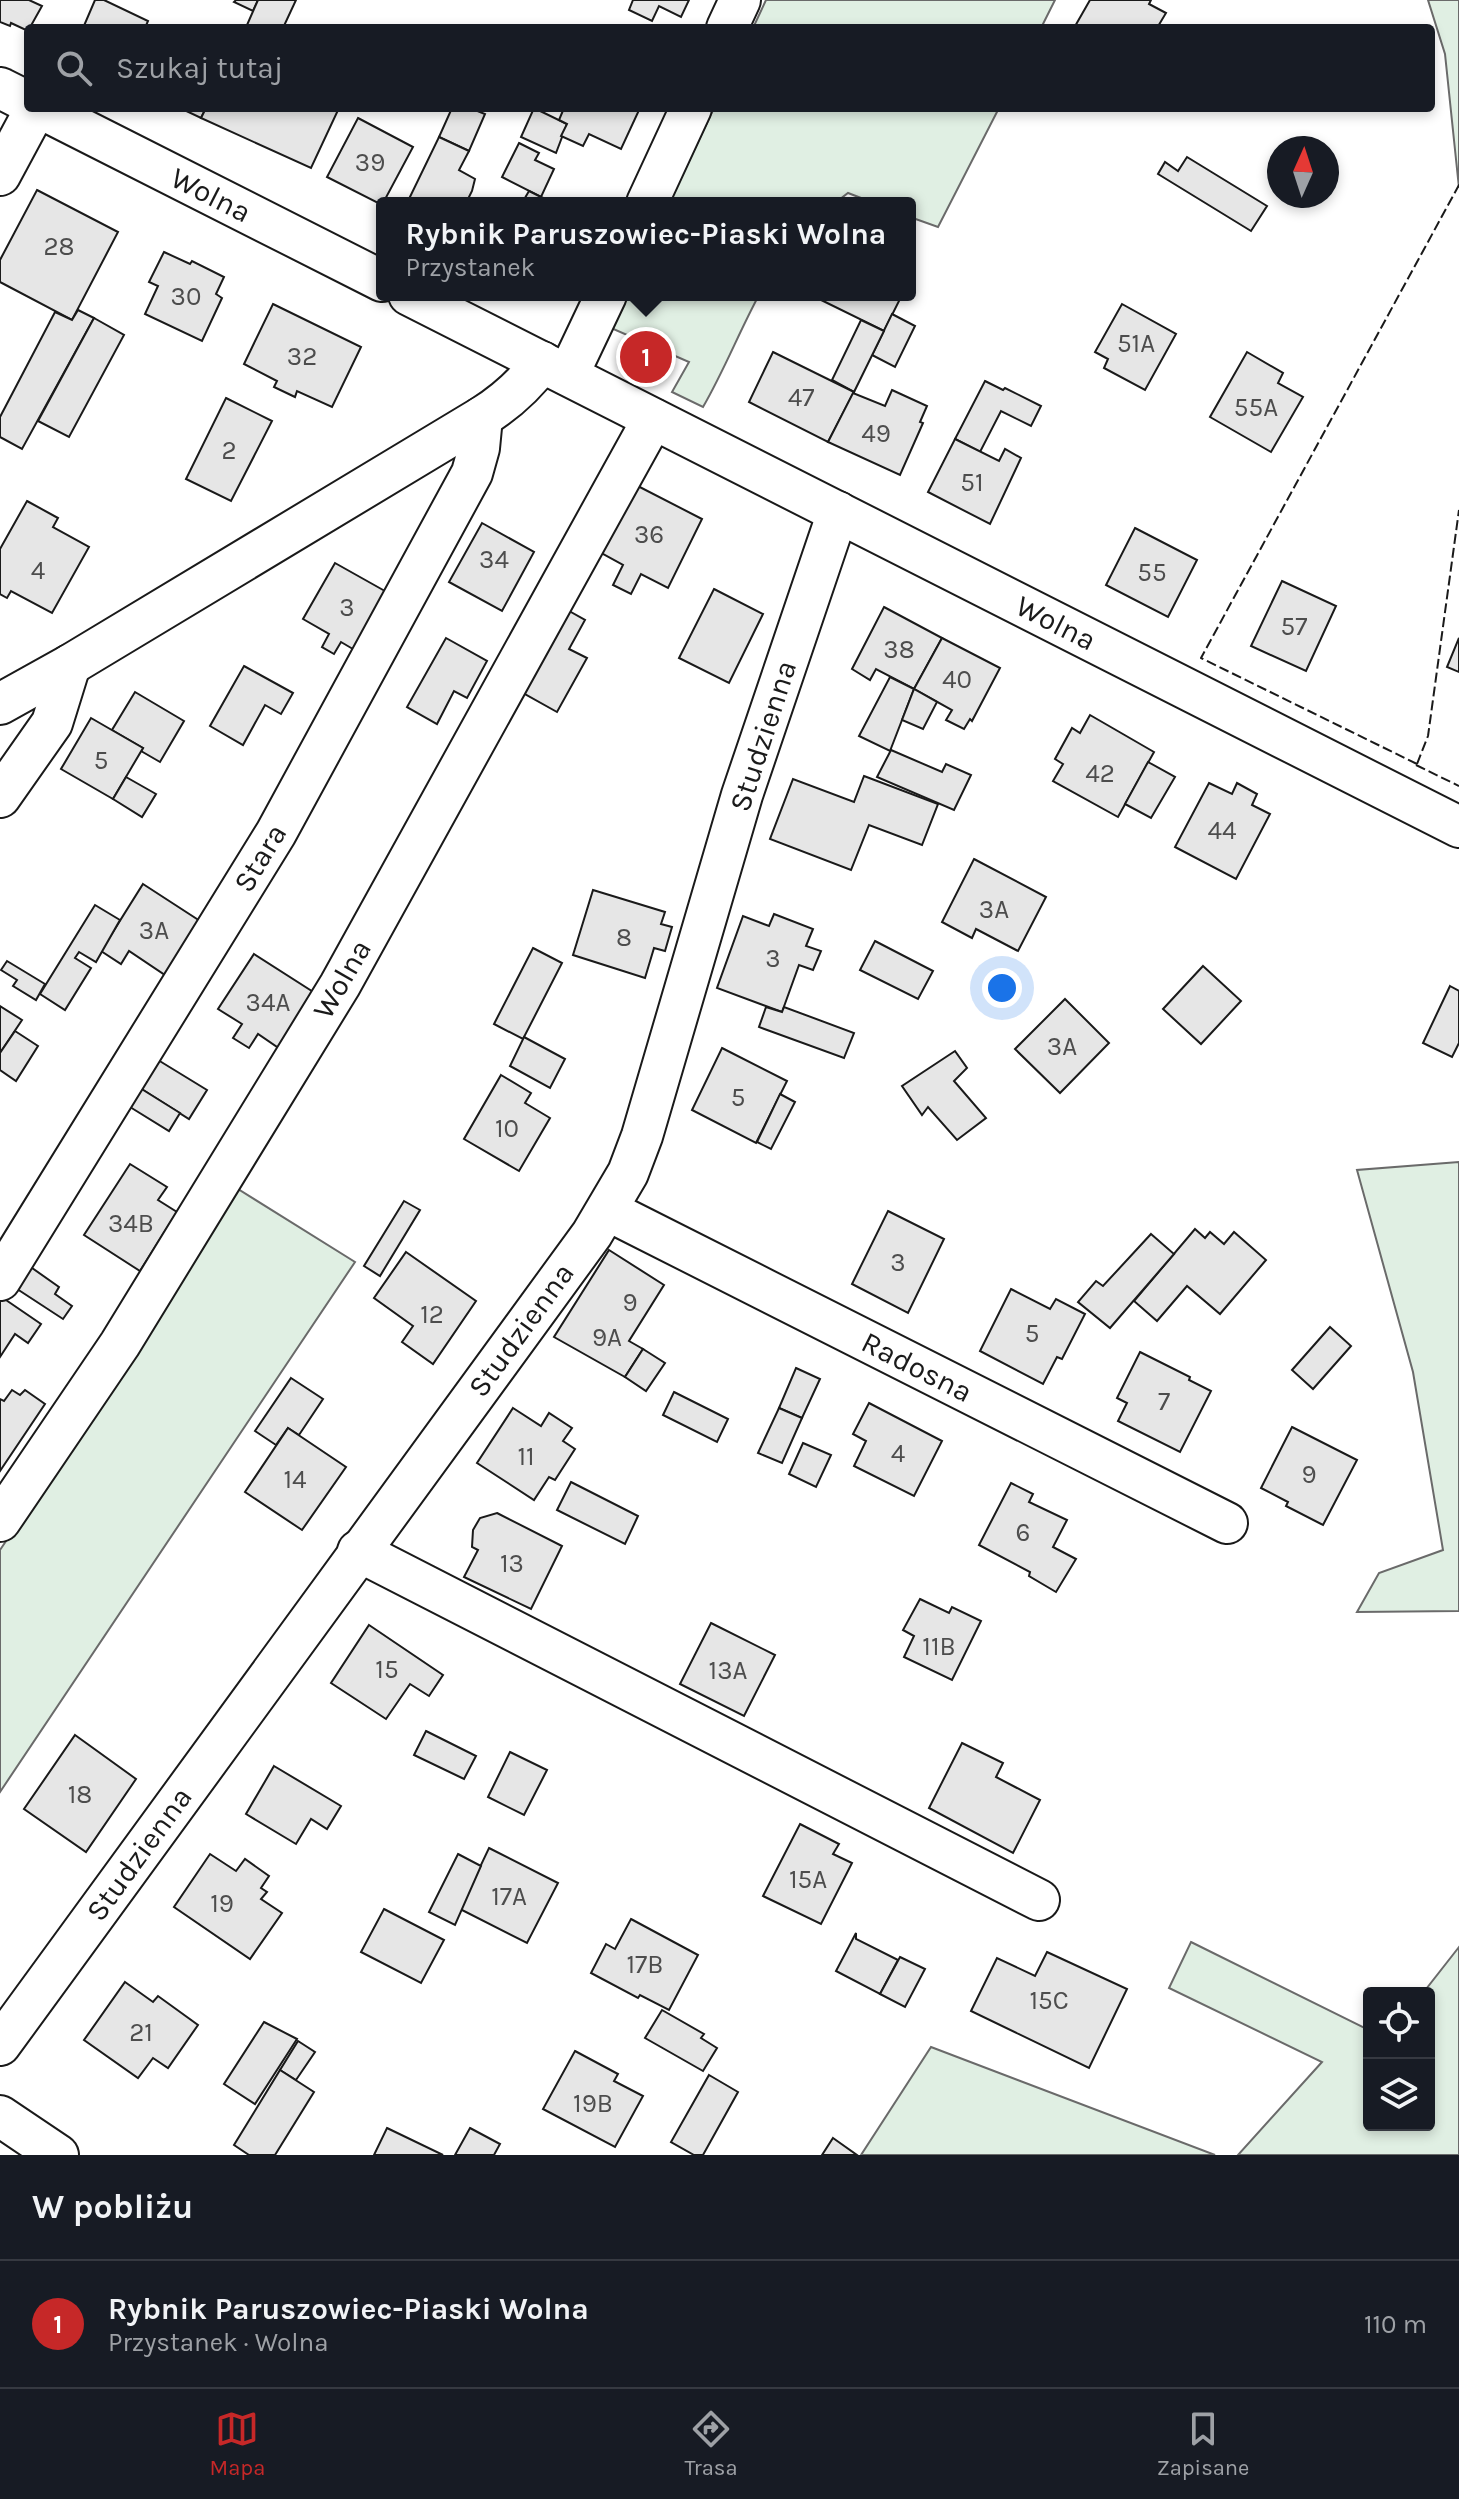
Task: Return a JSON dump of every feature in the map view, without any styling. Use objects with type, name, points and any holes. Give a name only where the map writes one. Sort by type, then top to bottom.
[{"type":"street","points":[[729,24],[740,0]]},
{"type":"street","points":[[0,88],[24,100]]},
{"type":"street","points":[[0,175],[36,112]]},
{"type":"street","name":"Wolna","points":[[46,112],[376,278]]},
{"type":"street","points":[[650,197],[689,112]]},
{"type":"street","name":"Wolna","points":[[421,301],[1459,827]]},
{"type":"street","points":[[0,704],[482,417],[528,381],[555,369],[602,301]]},
{"type":"street","name":"Stara","points":[[0,1280],[276,833],[472,473],[479,448],[482,417]]},
{"type":"street","name":"Wolna","points":[[0,1521],[120,1344],[340,985],[653,419]]},
{"type":"street","name":"Studzienna","points":[[0,2045],[607,1210],[628,1173],[642,1136],[742,795],[838,512]]},
{"type":"street","points":[[0,797],[52,723],[70,665]]},
{"type":"street","name":"Radosna","points":[[607,1210],[1227,1523]]},
{"type":"street","points":[[358,1551],[1039,1900]]},
{"type":"street","points":[[0,2116],[58,2155]]},
{"type":"green space","points":[[766,0],[1055,0],[1043,24],[755,24]]},
{"type":"green space","points":[[1428,0],[1459,0],[1459,188],[1445,54]]},
{"type":"green space","points":[[712,112],[997,112],[938,227],[916,219],[916,197],[858,197],[848,193],[843,197],[672,197]]},
{"type":"green space","points":[[622,301],[756,301],[703,407],[672,392],[689,362],[611,328]]},
{"type":"green space","points":[[1459,1162],[1459,1611],[1357,1612],[1379,1573],[1443,1550],[1413,1372],[1357,1170]]},
{"type":"green space","points":[[230,1184],[355,1262],[0,1792],[0,1550],[81,1430]]},
{"type":"green space","points":[[1191,1942],[1363,2027],[1363,2131],[1435,2131],[1435,1987],[1428,1987],[1459,1947],[1459,2155],[1238,2155],[1322,2062],[1169,1988]]},
{"type":"green space","points":[[931,2047],[1215,2155],[861,2155]]},
{"type":"building","points":[[0,0],[29,0],[42,6],[32,24],[24,24],[24,29],[0,22]]},
{"type":"building","points":[[95,0],[104,0],[148,21],[147,24],[85,24]]},
{"type":"building","points":[[258,0],[253,11],[234,2]]},
{"type":"building","points":[[258,0],[296,0],[285,24],[247,24]]},
{"type":"building","points":[[633,0],[689,0],[681,17],[659,6],[652,21],[629,10]]},
{"type":"building","points":[[1090,0],[1151,0],[1149,4],[1166,13],[1159,24],[1076,24]]},
{"type":"building","points":[[188,112],[204,112],[201,118]]},
{"type":"building","points":[[204,112],[337,112],[311,168],[201,118]]},
{"type":"building","points":[[450,112],[485,114],[469,151],[439,137]]},
{"type":"building","points":[[532,112],[542,112],[567,124],[556,153],[521,137]]},
{"type":"building","points":[[562,112],[638,112],[621,149],[589,134],[583,146],[561,136],[567,124],[559,120]]},
{"type":"building","points":[[358,118],[413,147],[386,197],[376,197],[376,202],[327,177]]},
{"type":"building","points":[[439,137],[469,151],[459,170],[475,179],[469,197],[410,197]]},
{"type":"building","points":[[519,143],[539,153],[535,160],[554,169],[541,197],[502,177]]},
{"type":"building","points":[[1187,157],[1267,206],[1251,231],[1158,174],[1165,162],[1178,171]]},
{"type":"building","points":[[37,190],[118,232],[72,320],[0,282],[0,260]]},
{"type":"building","points":[[529,191],[541,197],[526,197]]},
{"type":"building","points":[[164,252],[190,264],[192,261],[224,277],[216,294],[222,298],[202,341],[145,314],[158,286],[149,282]]},
{"type":"building","points":[[823,301],[899,301],[884,331]]},
{"type":"building","points":[[273,304],[361,347],[332,407],[297,391],[295,397],[274,387],[277,381],[244,364]]},
{"type":"building","points":[[1122,304],[1176,334],[1145,390],[1104,368],[1108,359],[1095,352]]},
{"type":"building","points":[[78,310],[94,318],[22,449],[0,437],[0,417],[55,312],[72,320]]},
{"type":"building","points":[[892,314],[915,326],[895,367],[872,355]]},
{"type":"building","points":[[94,318],[124,335],[69,437],[38,421]]},
{"type":"building","points":[[861,320],[884,331],[854,392],[832,380]]},
{"type":"building","points":[[773,352],[854,392],[828,442],[749,402]]},
{"type":"building","points":[[1247,352],[1283,373],[1278,383],[1303,397],[1271,452],[1210,417]]},
{"type":"building","points":[[985,381],[1041,406],[1031,426],[1001,411],[980,452],[955,439]]},
{"type":"building","points":[[892,390],[927,406],[920,422],[923,423],[900,475],[828,442],[853,393],[885,406]]},
{"type":"building","points":[[226,398],[272,421],[231,501],[186,479]]},
{"type":"building","points":[[955,439],[999,461],[1005,449],[1021,458],[990,524],[928,492]]},
{"type":"building","points":[[630,482],[702,519],[668,588],[641,574],[631,594],[613,585],[623,565],[596,550]]},
{"type":"building","points":[[27,501],[58,518],[53,527],[89,547],[52,613],[11,591],[7,598],[0,594],[0,549]]},
{"type":"building","points":[[482,523],[534,552],[502,611],[449,582]]},
{"type":"building","points":[[1135,528],[1197,560],[1168,617],[1106,585]]},
{"type":"building","points":[[335,563],[392,595],[358,652],[341,642],[334,654],[322,647],[329,634],[303,619]]},
{"type":"building","points":[[1282,581],[1336,606],[1306,671],[1251,646]]},
{"type":"building","points":[[714,589],[763,614],[729,683],[679,658]]},
{"type":"building","points":[[562,607],[585,620],[569,649],[587,658],[557,712],[516,689]]},
{"type":"building","points":[[884,607],[942,638],[914,689],[876,669],[870,680],[852,669]]},
{"type":"building","points":[[446,638],[487,661],[467,698],[454,691],[437,724],[407,707]]},
{"type":"building","points":[[942,638],[1000,668],[972,721],[970,719],[964,729],[946,720],[952,710],[914,689]]},
{"type":"building","points":[[1459,638],[1459,672],[1447,667]]},
{"type":"building","points":[[244,666],[293,693],[281,714],[265,705],[243,745],[210,726]]},
{"type":"building","points":[[890,677],[914,689],[890,751],[859,736]]},
{"type":"building","points":[[914,689],[937,702],[923,729],[902,720]]},
{"type":"building","points":[[135,692],[184,721],[160,762],[112,730]]},
{"type":"building","points":[[1090,715],[1154,752],[1118,817],[1053,781],[1063,764],[1055,759],[1072,728],[1080,733]]},
{"type":"building","points":[[91,718],[143,748],[113,799],[61,769]]},
{"type":"building","points":[[891,750],[942,772],[946,764],[971,775],[954,810],[877,777]]},
{"type":"building","points":[[1148,762],[1175,777],[1151,818],[1125,804]]},
{"type":"building","points":[[864,776],[938,804],[922,845],[869,825],[851,870],[770,839],[793,779],[854,802]]},
{"type":"building","points":[[126,777],[156,794],[142,817],[113,799]]},
{"type":"building","points":[[1209,783],[1232,794],[1237,783],[1257,794],[1252,805],[1270,814],[1236,879],[1175,847]]},
{"type":"building","points":[[974,859],[1046,897],[1018,951],[976,929],[972,938],[942,922]]},
{"type":"building","points":[[143,884],[200,921],[165,975],[129,951],[121,964],[101,951]]},
{"type":"building","points":[[593,890],[665,912],[661,924],[672,927],[665,951],[654,948],[645,978],[573,955]]},
{"type":"building","points":[[95,905],[120,920],[96,962],[79,952],[75,958],[91,968],[65,1010],[40,994]]},
{"type":"building","points":[[774,914],[813,929],[806,946],[821,951],[813,970],[799,965],[782,1012],[717,988],[743,916],[769,926]]},
{"type":"building","points":[[875,941],[933,971],[918,999],[860,970]]},
{"type":"building","points":[[533,948],[562,963],[523,1039],[494,1024]]},
{"type":"building","points":[[254,954],[318,995],[283,1051],[258,1034],[249,1048],[233,1038],[242,1024],[218,1009]]},
{"type":"building","points":[[7,961],[45,984],[36,1000],[13,986],[17,980],[1,970]]},
{"type":"building","points":[[1203,966],[1241,1001],[1201,1044],[1163,1009]]},
{"type":"building","points":[[1450,986],[1459,991],[1459,1043],[1452,1057],[1423,1043]]},
{"type":"building","points":[[1065,999],[1109,1043],[1060,1093],[1015,1049]]},
{"type":"building","points":[[0,1006],[22,1020],[0,1053]]},
{"type":"building","points":[[766,1007],[782,1012],[784,1007],[854,1033],[844,1058],[759,1027]]},
{"type":"building","points":[[15,1031],[38,1046],[16,1081],[0,1070],[0,1053]]},
{"type":"building","points":[[524,1037],[565,1059],[550,1088],[510,1066]]},
{"type":"building","points":[[722,1048],[787,1081],[756,1143],[692,1110]]},
{"type":"building","points":[[955,1051],[967,1068],[954,1081],[986,1118],[957,1140],[928,1107],[922,1115],[902,1086]]},
{"type":"building","points":[[158,1060],[207,1090],[189,1119],[140,1088]]},
{"type":"building","points":[[501,1075],[531,1093],[525,1103],[550,1118],[519,1171],[464,1139]]},
{"type":"building","points":[[140,1088],[180,1113],[169,1131],[130,1107]]},
{"type":"building","points":[[780,1094],[795,1102],[771,1149],[757,1142]]},
{"type":"building","points":[[130,1164],[167,1187],[158,1200],[177,1212],[140,1271],[84,1235]]},
{"type":"building","points":[[404,1201],[420,1210],[380,1276],[364,1266]]},
{"type":"building","points":[[888,1211],[944,1239],[908,1313],[852,1284]]},
{"type":"building","points":[[1195,1229],[1205,1238],[1210,1232],[1224,1244],[1234,1232],[1266,1260],[1220,1314],[1187,1286],[1157,1321],[1134,1301]]},
{"type":"building","points":[[1151,1234],[1174,1254],[1110,1328],[1078,1302],[1096,1281],[1103,1286]]},
{"type":"building","points":[[609,1250],[664,1285],[629,1341],[643,1349],[625,1377],[554,1337]]},
{"type":"building","points":[[406,1252],[476,1301],[433,1364],[402,1342],[413,1326],[374,1298]]},
{"type":"building","points":[[25,1263],[59,1287],[55,1294],[72,1306],[63,1319],[11,1285]]},
{"type":"building","points":[[1011,1289],[1050,1309],[1056,1299],[1085,1314],[1062,1359],[1057,1357],[1043,1384],[980,1351]]},
{"type":"building","points":[[3,1298],[41,1324],[28,1343],[15,1334],[0,1357],[0,1302]]},
{"type":"building","points":[[1330,1327],[1351,1346],[1313,1389],[1292,1370]]},
{"type":"building","points":[[643,1349],[665,1363],[646,1391],[625,1377]]},
{"type":"building","points":[[1140,1352],[1211,1391],[1180,1452],[1118,1421],[1127,1403],[1117,1398]]},
{"type":"building","points":[[796,1368],[820,1379],[802,1418],[779,1408]]},
{"type":"building","points":[[291,1378],[323,1399],[299,1435],[288,1428],[276,1445],[255,1431]]},
{"type":"building","points":[[12,1390],[20,1395],[25,1390],[45,1404],[0,1471],[0,1399],[4,1401]]},
{"type":"building","points":[[674,1392],[728,1419],[717,1442],[663,1415]]},
{"type":"building","points":[[869,1403],[942,1441],[914,1496],[854,1466],[866,1441],[853,1434]]},
{"type":"building","points":[[513,1408],[541,1426],[549,1413],[572,1428],[563,1441],[575,1449],[555,1480],[549,1477],[534,1500],[477,1463]]},
{"type":"building","points":[[779,1408],[802,1418],[782,1463],[758,1453]]},
{"type":"building","points":[[1292,1427],[1357,1460],[1323,1525],[1286,1506],[1288,1502],[1261,1488]]},
{"type":"building","points":[[288,1428],[346,1467],[302,1530],[245,1492]]},
{"type":"building","points":[[803,1443],[831,1455],[816,1487],[789,1474]]},
{"type":"building","points":[[571,1482],[638,1516],[625,1544],[557,1510]]},
{"type":"building","points":[[1011,1483],[1033,1494],[1029,1502],[1067,1520],[1053,1547],[1076,1559],[1056,1592],[1029,1576],[1030,1572],[979,1545]]},
{"type":"building","points":[[497,1513],[562,1546],[531,1609],[464,1577],[478,1550],[472,1547],[473,1530],[480,1518]]},
{"type":"building","points":[[920,1599],[949,1613],[952,1607],[981,1621],[952,1680],[904,1657],[914,1636],[903,1630]]},
{"type":"building","points":[[711,1623],[775,1655],[744,1716],[680,1684]]},
{"type":"building","points":[[369,1625],[443,1675],[429,1696],[410,1684],[386,1719],[331,1683]]},
{"type":"building","points":[[426,1731],[476,1756],[464,1779],[414,1755]]},
{"type":"building","points":[[75,1735],[136,1779],[86,1852],[24,1809]]},
{"type":"building","points":[[962,1743],[1003,1763],[996,1777],[1040,1800],[1013,1853],[929,1808]]},
{"type":"building","points":[[510,1752],[547,1770],[524,1815],[488,1797]]},
{"type":"building","points":[[274,1766],[341,1806],[327,1829],[311,1819],[296,1844],[246,1814]]},
{"type":"building","points":[[800,1824],[839,1844],[833,1854],[852,1863],[821,1924],[763,1896]]},
{"type":"building","points":[[489,1848],[558,1883],[527,1943],[460,1909]]},
{"type":"building","points":[[210,1854],[236,1871],[245,1859],[269,1876],[261,1888],[267,1892],[261,1899],[282,1913],[250,1959],[174,1907]]},
{"type":"building","points":[[458,1854],[481,1866],[455,1925],[429,1912]]},
{"type":"building","points":[[384,1909],[444,1940],[421,1983],[361,1952]]},
{"type":"building","points":[[631,1919],[698,1955],[669,2010],[640,1995],[638,1998],[591,1973],[606,1944],[615,1949]]},
{"type":"building","points":[[856,1933],[856,1939],[898,1960],[880,1994],[836,1971]]},
{"type":"building","points":[[1047,1952],[1127,1989],[1089,2068],[971,2011],[997,1958],[1035,1976]]},
{"type":"building","points":[[900,1957],[925,1969],[905,2007],[880,1994]]},
{"type":"building","points":[[125,1982],[153,2002],[158,1996],[198,2025],[168,2068],[153,2058],[138,2078],[84,2040]]},
{"type":"building","points":[[662,2010],[704,2034],[701,2038],[717,2048],[703,2071],[645,2038]]},
{"type":"building","points":[[264,2022],[297,2039],[255,2104],[224,2084]]},
{"type":"building","points":[[298,2041],[315,2052],[296,2080],[280,2070]]},
{"type":"building","points":[[575,2051],[618,2074],[614,2081],[643,2096],[615,2147],[543,2109]]},
{"type":"building","points":[[280,2070],[314,2092],[275,2155],[249,2155],[234,2145]]},
{"type":"building","points":[[709,2075],[738,2092],[703,2155],[694,2155],[671,2142]]},
{"type":"building","points":[[387,2128],[443,2155],[374,2155]]},
{"type":"building","points":[[470,2128],[500,2144],[494,2155],[455,2155]]},
{"type":"building","points":[[833,2138],[857,2155],[822,2155]]},
{"type":"fence","points":[[1417,764],[1201,658],[1459,185],[1459,188]]},
{"type":"fence","points":[[1417,764],[1428,736],[1459,510]]},
{"type":"fence","points":[[1416,765],[1459,786]]},
{"type":"place","name":"Rybnik Paruszowiec-Piaski Wolna","points":[[646,357]]}]
